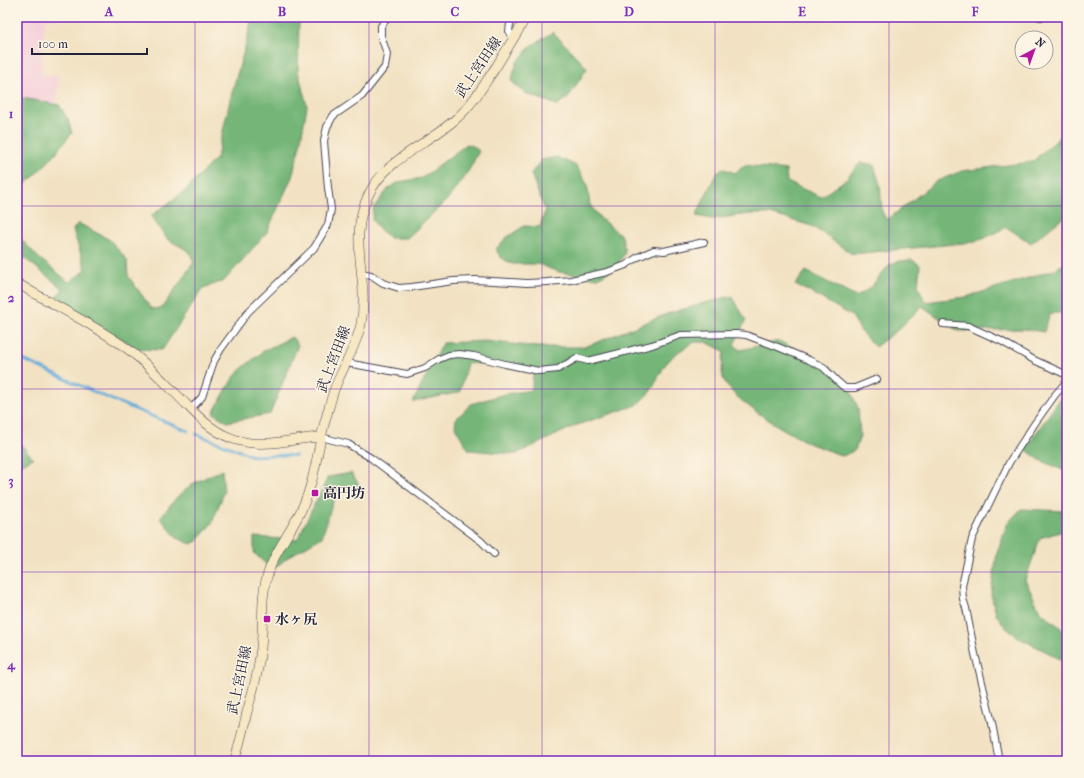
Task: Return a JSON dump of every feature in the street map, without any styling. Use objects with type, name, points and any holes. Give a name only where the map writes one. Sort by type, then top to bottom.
[{"type":"main road","name":"武上宮田線","points":[[234,761],[260,656],[262,602],[265,581],[275,554],[296,520],[307,498],[315,470],[321,437],[334,392],[362,323],[364,303],[358,241],[360,221],[367,198],[376,182],[396,161],[446,127],[467,108],[478,94],[514,39],[526,17]]},
{"type":"main road","points":[[17,283],[110,337],[130,351],[209,427],[221,434],[241,442],[271,443],[321,437]]},
{"type":"street","points":[[191,409],[202,397],[214,361],[243,318],[314,248],[328,226],[331,209],[324,141],[328,127],[334,116],[362,96],[385,67],[387,54],[381,36],[381,26],[388,17]]},
{"type":"street","points":[[510,17],[509,31],[514,39]]},
{"type":"street","points":[[361,273],[370,275],[383,283],[399,288],[452,281],[503,280],[527,283],[571,280],[607,272],[626,265],[638,257],[654,250],[664,251],[704,242]]},
{"type":"street","points":[[943,324],[968,326],[1067,375]]},
{"type":"street","points":[[346,363],[408,374],[425,368],[439,359],[449,355],[464,354],[539,371],[558,369],[577,358],[588,361],[652,345],[681,335],[736,334],[746,335],[809,360],[823,367],[845,388],[855,388],[877,379]]},
{"type":"street","points":[[999,761],[963,600],[962,586],[972,539],[1010,461],[1035,423],[1067,381]]},
{"type":"street","points":[[321,437],[348,444],[371,458],[481,541],[494,554]]},
{"type":"shaded area","points":[[17,17],[79,17],[45,20],[42,74],[59,76],[56,108],[17,101]]},
{"type":"green space","points":[[252,17],[297,17],[299,19],[298,71],[307,106],[300,145],[292,177],[267,232],[224,281],[203,288],[162,350],[139,349],[54,300],[63,289],[17,252],[17,235],[39,258],[69,282],[86,270],[73,230],[78,223],[110,240],[127,260],[128,276],[152,309],[162,308],[194,262],[189,251],[167,239],[151,216],[185,191],[217,157],[232,92]]},
{"type":"green space","points":[[553,32],[587,68],[568,98],[557,105],[525,93],[511,81],[517,62],[531,46]]},
{"type":"green space","points":[[17,97],[59,105],[68,119],[72,133],[50,160],[27,183],[17,187]]},
{"type":"green space","points":[[1067,133],[1067,215],[1031,243],[1006,227],[975,242],[852,254],[812,226],[770,214],[749,214],[713,219],[696,216],[715,176],[722,168],[735,173],[745,165],[786,170],[787,182],[821,197],[845,180],[861,162],[874,165],[880,185],[882,212],[887,220],[937,181],[962,171],[1032,162],[1060,137]]},
{"type":"green space","points":[[467,144],[473,146],[479,151],[469,170],[448,199],[407,238],[390,238],[378,228],[372,219],[374,207],[389,188],[399,182],[422,178]]},
{"type":"green space","points":[[557,157],[576,166],[587,184],[590,205],[601,219],[622,236],[625,253],[615,268],[598,278],[559,272],[538,264],[513,264],[501,258],[496,249],[506,238],[524,226],[540,227],[545,211],[531,174],[541,160]]},
{"type":"green space","points":[[912,260],[920,265],[918,286],[925,302],[966,297],[1054,270],[1067,262],[1067,313],[1050,313],[1044,332],[1024,329],[958,331],[922,306],[900,328],[875,347],[862,333],[852,316],[795,285],[806,271],[856,297],[870,288],[889,265],[899,261]]},
{"type":"green space","points":[[732,296],[746,320],[734,344],[740,350],[779,341],[830,366],[850,389],[858,408],[860,436],[855,450],[843,456],[811,444],[789,433],[748,406],[728,387],[723,378],[722,368],[724,351],[706,342],[694,342],[675,354],[665,365],[650,392],[637,405],[577,425],[516,454],[469,450],[455,427],[456,419],[471,404],[505,394],[532,390],[533,367],[467,363],[460,392],[413,402],[443,343],[485,341],[537,347],[585,347],[667,314]]},
{"type":"green space","points":[[292,337],[298,345],[270,414],[227,422],[213,413],[232,380],[240,370],[265,350]]},
{"type":"green space","points":[[1067,389],[1067,472],[1040,460],[1025,449]]},
{"type":"green space","points":[[17,440],[33,458],[17,467]]},
{"type":"green space","points":[[222,470],[224,492],[212,523],[197,541],[191,544],[177,538],[160,518],[177,497],[194,483]]},
{"type":"green space","points":[[351,473],[363,490],[336,492],[322,537],[288,557],[276,567],[267,565],[254,553],[254,537],[297,540],[328,477]]},
{"type":"green space","points":[[1067,492],[1067,532],[1063,531],[1040,538],[1025,580],[1040,611],[1067,633],[1067,664],[1021,639],[1006,628],[996,614],[991,594],[997,553],[1007,524],[1021,509],[1064,511]]},
{"type":"waterway","points":[[17,357],[110,399],[188,431]]},
{"type":"waterway","points":[[196,434],[253,456],[296,456]]},
{"type":"place","name":"高円坊","points":[[315,493]]},
{"type":"place","name":"水ヶ尻","points":[[267,619]]}]
